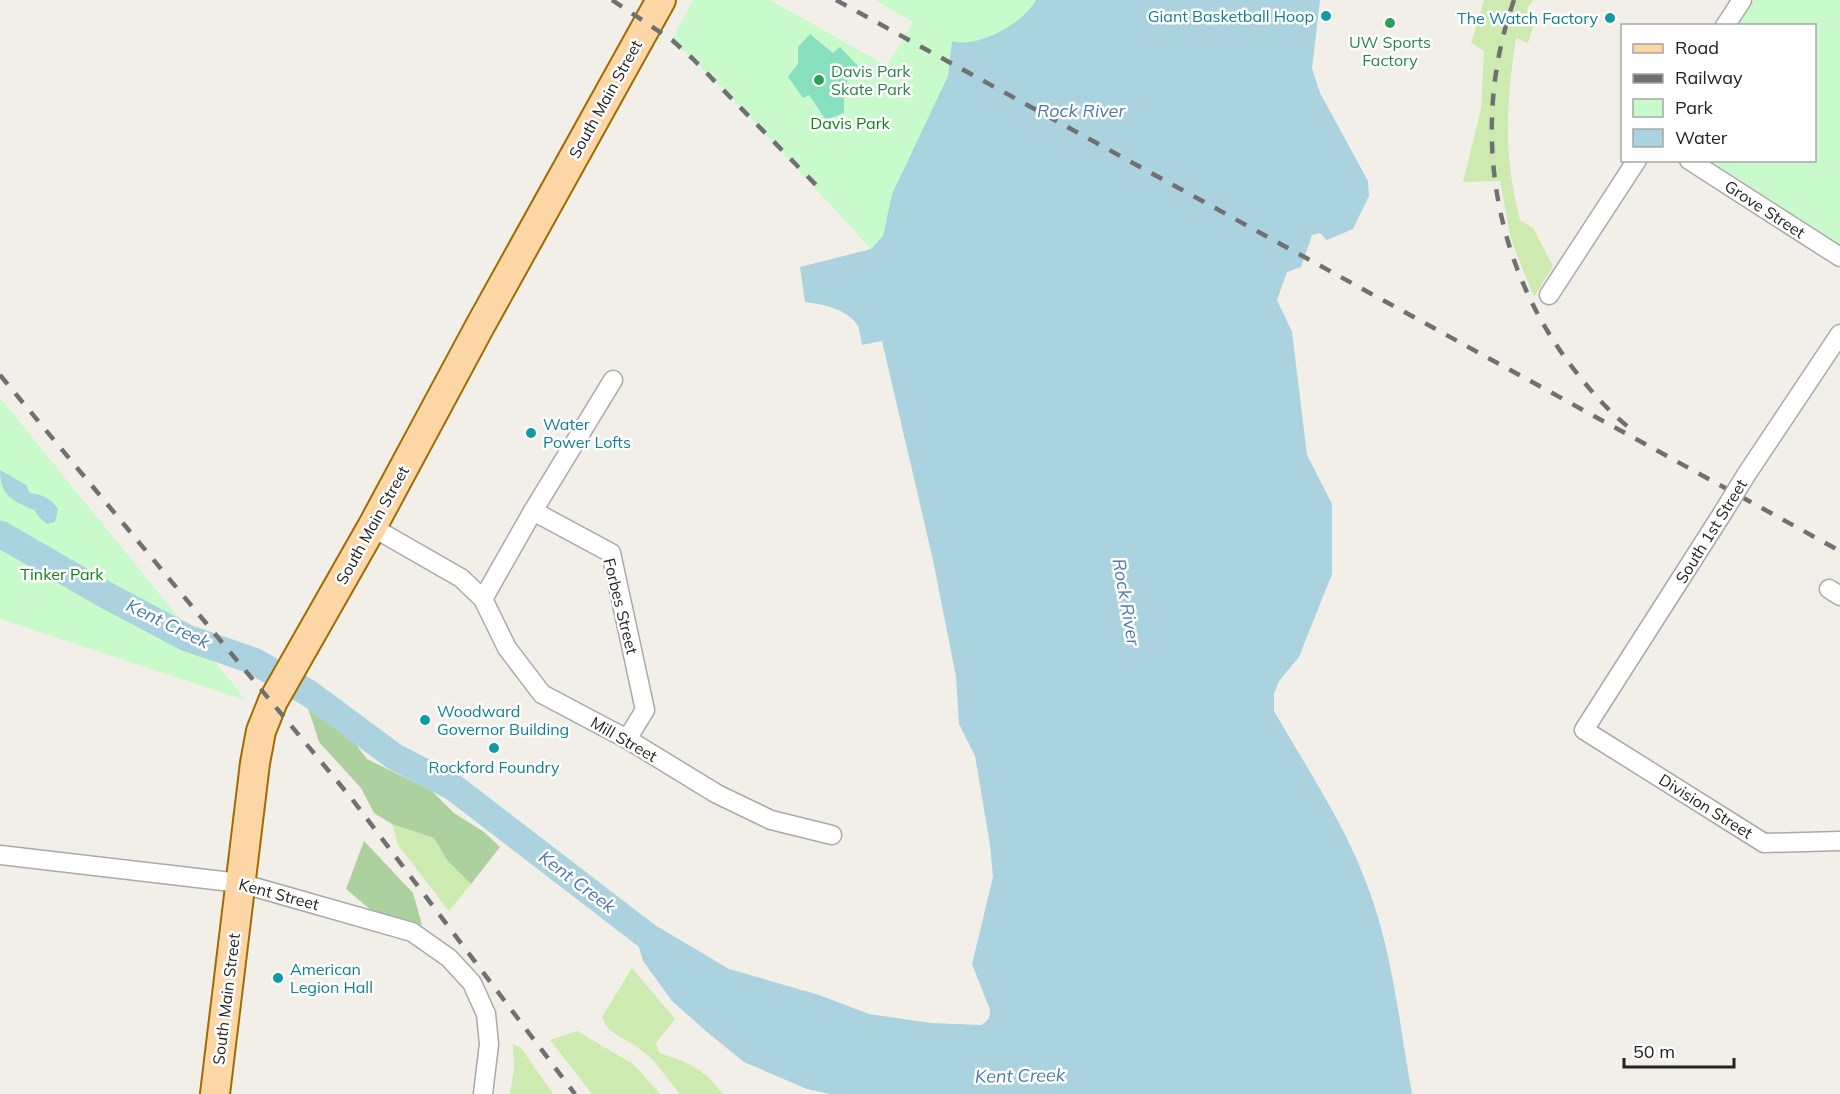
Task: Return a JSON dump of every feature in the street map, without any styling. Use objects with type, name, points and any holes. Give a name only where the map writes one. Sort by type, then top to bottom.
[{"type":"main road","name":"South Main Street","points":[[215,1094],[259,741],[277,694],[661,0]]},
{"type":"street","points":[[1726,24],[1742,0]]},
{"type":"street","points":[[1549,295],[1636,162]]},
{"type":"street","name":"Grove Street","points":[[1692,162],[1840,257]]},
{"type":"street","name":"South 1st Street","points":[[1584,730],[1746,475],[1840,334]]},
{"type":"street","points":[[483,600],[533,511],[613,380]]},
{"type":"street","name":"Forbes Street","points":[[533,511],[611,553],[645,710],[627,739]]},
{"type":"street","name":"Mill Street","points":[[372,526],[461,578],[483,600],[507,648],[542,694],[627,739],[717,795],[771,820],[832,834]]},
{"type":"street","name":"Division Street","points":[[1584,730],[1764,843],[1840,841]]},
{"type":"street","name":"Kent Street","points":[[0,855],[162,872],[240,883],[412,932],[449,958],[472,983],[486,1014],[489,1044],[483,1094]]},
{"type":"green space","name":"Davis Park","points":[[693,0],[770,0],[887,66],[913,22],[875,0],[1036,0],[1021,18],[1000,33],[975,42],[952,42],[948,76],[892,194],[883,236],[871,249],[724,89],[672,40]]},
{"type":"green space","points":[[1484,0],[1533,0],[1527,9],[1536,17],[1528,43],[1516,38],[1508,108],[1511,172],[1520,220],[1533,228],[1553,266],[1534,297],[1511,240],[1500,181],[1463,182],[1481,109],[1484,51],[1471,43]]},
{"type":"green space","points":[[1754,0],[1840,0],[1840,245],[1713,162],[1816,162],[1816,24],[1739,24]]},
{"type":"green space","name":"Davis Park Skate Park","points":[[810,34],[833,53],[840,47],[858,66],[848,75],[847,84],[850,92],[844,99],[844,113],[826,120],[809,95],[803,98],[788,77],[798,64],[798,47]]},
{"type":"green space","name":"Tinker Park","points":[[0,398],[236,688],[245,700],[0,619]]},
{"type":"green space","points":[[308,708],[351,738],[367,759],[432,791],[454,813],[484,832],[500,847],[471,884],[447,860],[434,838],[392,824],[374,813],[361,788],[319,742]]},
{"type":"green space","points":[[392,824],[434,838],[447,860],[471,884],[449,911],[398,845]]},
{"type":"green space","points":[[364,841],[413,893],[422,925],[378,916],[346,889]]},
{"type":"green space","points":[[632,968],[675,1019],[656,1043],[659,1053],[702,1072],[723,1094],[680,1094],[652,1059],[606,1026],[602,1017]]},
{"type":"green space","points":[[577,1031],[633,1064],[660,1094],[592,1094],[550,1040]]},
{"type":"green space","points":[[513,1044],[521,1048],[553,1094],[510,1094],[514,1068]]},
{"type":"water","name":"Rock River","points":[[1036,0],[1320,0],[1312,68],[1320,93],[1368,181],[1369,196],[1353,229],[1327,240],[1320,233],[1312,235],[1301,267],[1287,272],[1277,300],[1292,332],[1307,455],[1332,504],[1332,574],[1299,657],[1279,681],[1274,694],[1274,711],[1339,823],[1370,893],[1385,942],[1412,1094],[830,1094],[807,1089],[744,1062],[672,1001],[643,961],[628,909],[729,969],[819,995],[869,1014],[931,1023],[981,1025],[989,1017],[990,1010],[972,964],[993,877],[990,845],[975,756],[959,724],[956,677],[933,560],[882,341],[862,345],[858,326],[848,315],[827,306],[805,302],[800,267],[871,249],[883,236],[892,194],[948,76],[952,41],[963,42],[987,38],[1011,25],[1030,9]]},
{"type":"water","points":[[0,470],[26,485],[30,493],[43,496],[52,502],[58,509],[55,522],[47,524],[34,510],[9,496],[2,486]]},
{"type":"waterway","name":"Kent Creek","points":[[0,534],[104,594],[187,638],[254,661],[310,694],[395,757],[453,787],[660,946]]},
{"type":"railway","points":[[612,0],[672,40],[693,59],[817,186]]},
{"type":"railway","points":[[836,0],[1840,551]]},
{"type":"railway","points":[[1514,0],[1501,46],[1493,94],[1492,141],[1496,188],[1506,235],[1521,280],[1542,323],[1591,391],[1616,417],[1635,432]]},
{"type":"railway","points":[[0,375],[352,799],[575,1094]]},
{"type":"place","name":"Giant Basketball Hoop","points":[[1326,16]]},
{"type":"place","name":"The Watch Factory","points":[[1610,18]]},
{"type":"place","name":"UW Sports Factory","points":[[1390,23]]},
{"type":"place","name":"Davis Park Skate Park","points":[[819,80]]},
{"type":"place","name":"Water Power Lofts","points":[[531,433]]},
{"type":"place","name":"Woodward Governor Building","points":[[425,720]]},
{"type":"place","name":"Rockford Foundry","points":[[494,748]]},
{"type":"place","name":"American Legion Hall","points":[[278,978]]}]
